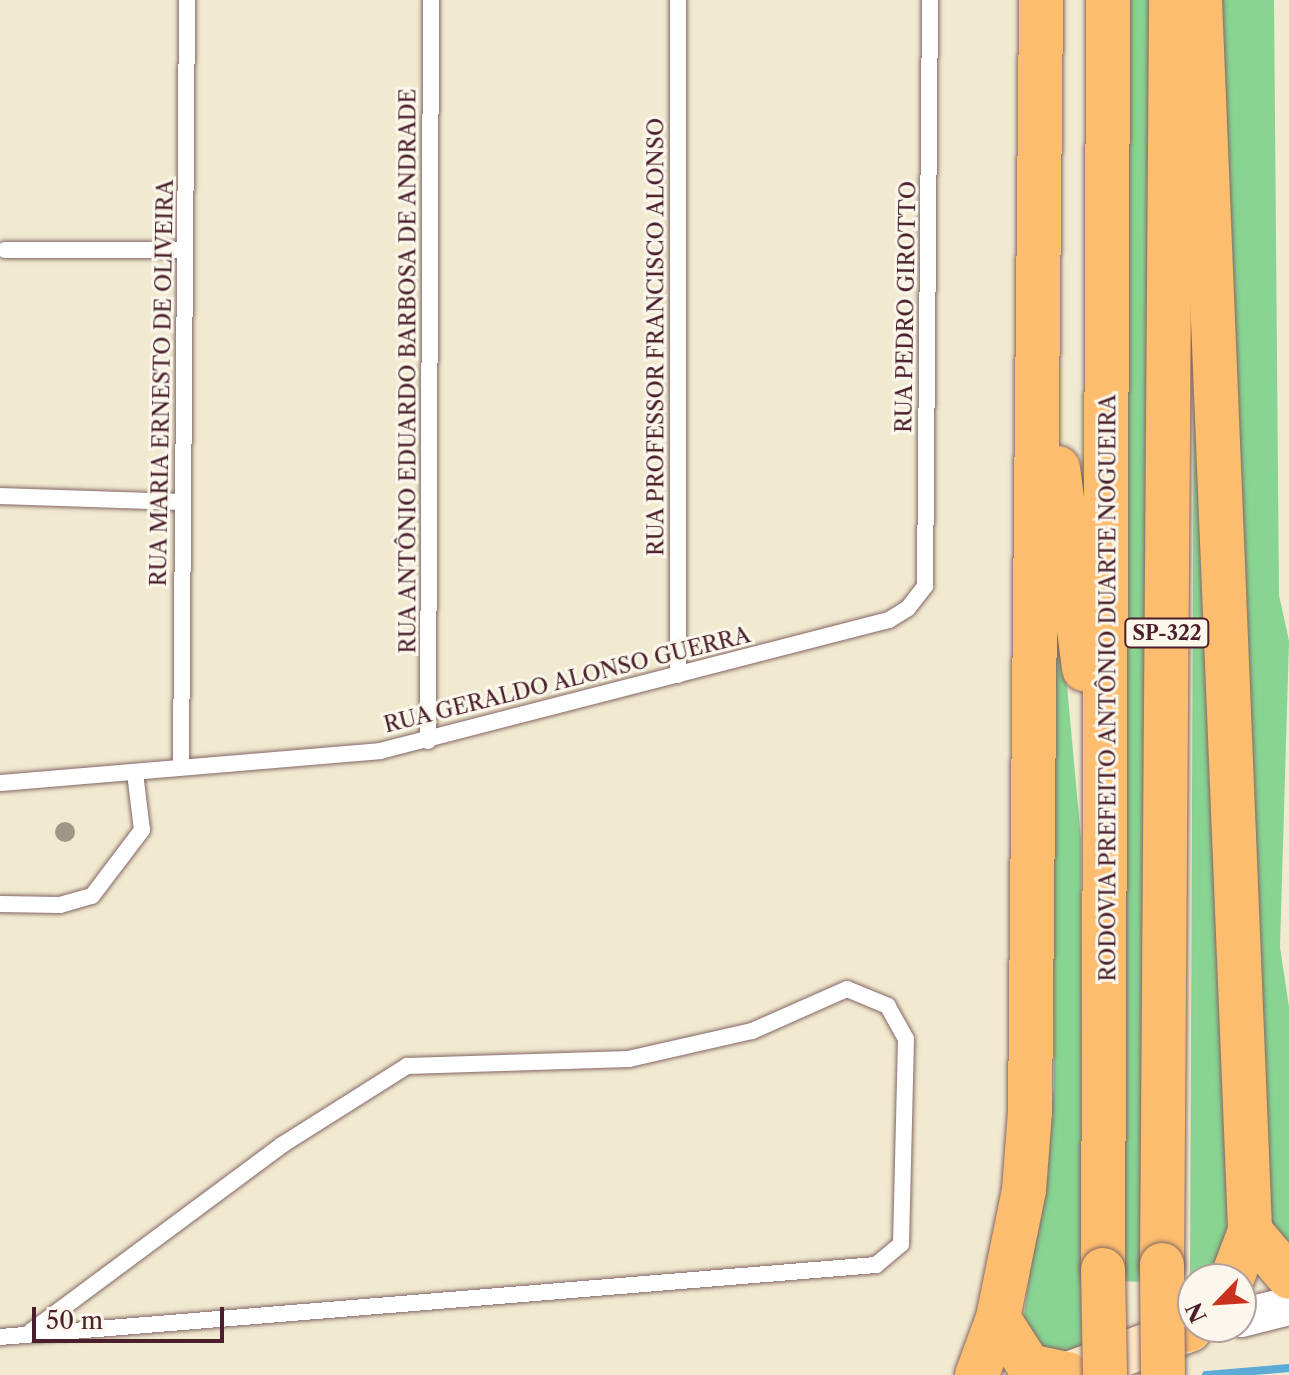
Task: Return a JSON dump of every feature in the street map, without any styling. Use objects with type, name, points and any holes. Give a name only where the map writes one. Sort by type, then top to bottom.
[{"type":"highway","points":[[977,1375],[998,1318],[1024,1190],[1031,1099],[1042,179],[1041,0]]},
{"type":"highway","name":"RODOVIA PREFEITO ANTÔNIO DUARTE NOGUEIRA","points":[[1079,1375],[1103,1270],[1108,954],[1108,0]]},
{"type":"highway","name":"SP-322","points":[[1163,1375],[1171,0]]},
{"type":"highway","points":[[1200,0],[1250,1231],[1238,1263]]},
{"type":"highway","points":[[1042,179],[1059,484],[1081,637],[1108,954]]},
{"type":"highway","points":[[1250,1231],[1289,1277]]},
{"type":"highway","points":[[998,1318],[1029,1366],[1079,1375]]},
{"type":"main road","points":[[1079,1375],[1177,1334]]},
{"type":"street","points":[[1257,1314],[1289,1306]]},
{"type":"lane","name":"RUA MARIA ERNESTO DE OLIVEIRA","points":[[181,766],[187,0]]},
{"type":"lane","name":"RUA ANTÔNIO EDUARDO BARBOSA DE ANDRADE","points":[[428,741],[431,0]]},
{"type":"lane","name":"RUA PROFESSOR FRANCISCO ALONSO","points":[[678,0],[678,675]]},
{"type":"lane","name":"RUA PEDRO GIROTTO","points":[[908,608],[925,586],[930,0]]},
{"type":"lane","points":[[5,250],[185,250]]},
{"type":"lane","points":[[0,496],[181,502]]},
{"type":"lane","name":"RUA GERALDO ALONSO GUERRA","points":[[0,783],[135,773],[428,741],[889,620],[908,608]]},
{"type":"lane","points":[[0,904],[60,905],[92,896],[142,830],[135,773]]},
{"type":"lane","points":[[0,1337],[32,1331],[876,1265],[901,1244],[906,1039],[888,1006],[847,989],[752,1031],[629,1059],[407,1066],[282,1145],[32,1331]]},
{"type":"green space","points":[[1121,0],[1153,0],[1147,1282],[1115,1281]]},
{"type":"green space","points":[[1220,0],[1274,0],[1279,595],[1289,641],[1280,947],[1289,1007],[1289,1269],[1269,1247]]},
{"type":"green space","points":[[1194,328],[1235,1215],[1223,1263],[1190,1263]]},
{"type":"green space","points":[[1051,597],[1063,642],[1081,839],[1082,1354],[1043,1353],[1023,1323],[1054,1087]]},
{"type":"waterway","points":[[1206,1375],[1289,1368]]}]
